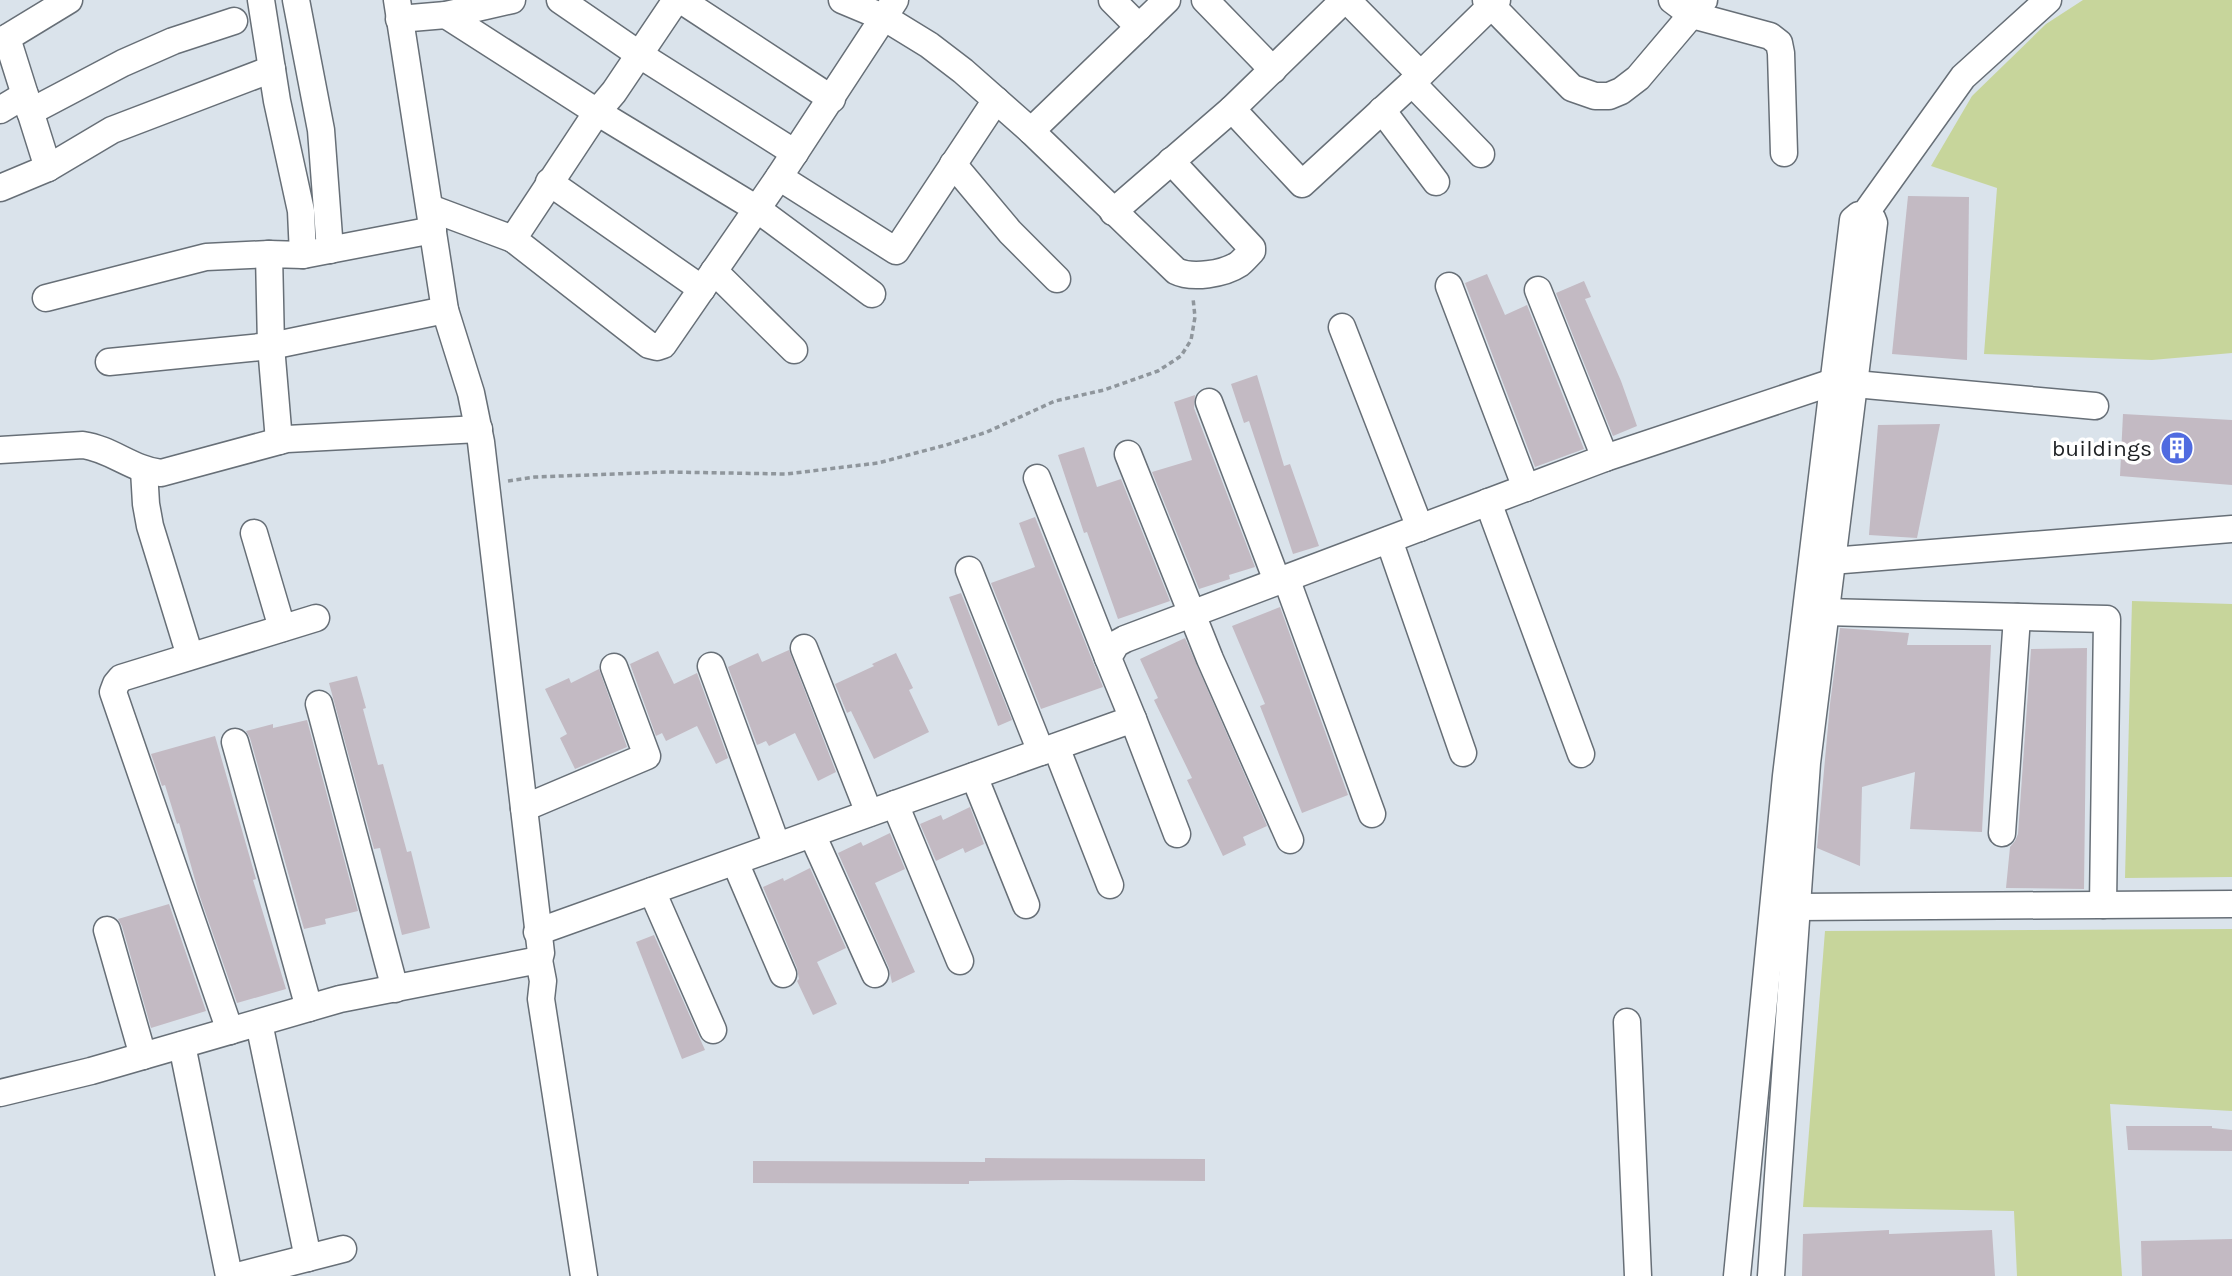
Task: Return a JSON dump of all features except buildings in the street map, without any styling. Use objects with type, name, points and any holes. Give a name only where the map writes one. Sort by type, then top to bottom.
[{"type":"street","points":[[48,169],[28,104],[3,39],[69,0]]},
{"type":"street","points":[[261,0],[272,69],[302,211],[303,255]]},
{"type":"street","points":[[296,0],[321,130],[330,250]]},
{"type":"street","points":[[512,0],[446,15],[398,9],[446,310],[471,393],[481,444],[541,953],[541,999],[584,1276]]},
{"type":"street","points":[[560,0],[640,55],[795,153]]},
{"type":"street","points":[[513,239],[597,112],[678,0],[832,99]]},
{"type":"street","points":[[842,0],[890,9],[1031,131],[1176,271],[1182,274],[1208,274],[1243,261],[1252,248],[1171,161]]},
{"type":"street","points":[[1112,0],[1139,27]]},
{"type":"street","points":[[1031,131],[1167,0]]},
{"type":"street","points":[[1205,0],[1273,70]]},
{"type":"street","points":[[1113,212],[1232,109],[1346,0],[1482,154]]},
{"type":"street","points":[[1771,1276],[1807,763],[1805,694],[1843,382],[1874,223],[1872,218],[1865,214],[1963,77],[2048,0]]},
{"type":"street","points":[[1232,109],[1302,184],[1416,79],[1491,2],[1572,88],[1595,96],[1609,96],[1621,92],[1638,78],[1689,5],[1770,36],[1779,43],[1784,153]]},
{"type":"street","points":[[46,298],[206,257],[303,255],[330,250],[432,219],[513,239],[649,345],[663,345],[832,99],[890,9]]},
{"type":"street","points":[[446,15],[597,112],[757,209],[872,294]]},
{"type":"street","points":[[0,110],[28,104],[173,41],[234,21]]},
{"type":"street","points":[[0,188],[48,169],[112,130],[272,69]]},
{"type":"street","points":[[779,177],[896,251],[996,100]]},
{"type":"street","points":[[1382,110],[1436,182]]},
{"type":"street","points":[[953,164],[1010,232],[1056,279]]},
{"type":"street","points":[[549,182],[708,280],[794,350]]},
{"type":"street","points":[[268,254],[271,346],[279,441]]},
{"type":"street","points":[[1448,286],[1526,488]]},
{"type":"street","points":[[1538,290],[1605,458]]},
{"type":"street","points":[[108,362],[271,346],[446,310]]},
{"type":"street","points":[[1342,327],[1420,528]]},
{"type":"street","points":[[1737,1276],[1786,776],[1824,612],[1843,382]]},
{"type":"street","points":[[1108,658],[1116,644],[1125,639],[1281,579],[1605,458],[1843,382],[2095,406]]},
{"type":"street","points":[[1209,402],[1372,814]]},
{"type":"street","points":[[0,450],[83,445],[102,450],[144,470],[169,472],[279,441],[481,444]]},
{"type":"street","points":[[1128,454],[1210,659],[1290,840]]},
{"type":"street","points":[[144,470],[148,515],[190,656]]},
{"type":"street","points":[[1037,478],[1177,834]]},
{"type":"street","points":[[1488,502],[1581,754]]},
{"type":"street","points":[[1830,561],[2232,529]]},
{"type":"street","points":[[254,533],[282,628]]},
{"type":"street","points":[[1389,540],[1463,753]]},
{"type":"street","points":[[969,570],[1110,885]]},
{"type":"street","points":[[1824,612],[2107,619],[2104,905]]},
{"type":"street","points":[[2002,832],[2017,617]]},
{"type":"street","points":[[230,1031],[113,692],[121,678],[316,618]]},
{"type":"street","points":[[804,648],[869,813]]},
{"type":"street","points":[[711,666],[777,846]]},
{"type":"street","points":[[524,808],[647,756],[614,667]]},
{"type":"street","points":[[319,705],[396,989]]},
{"type":"street","points":[[537,932],[1133,719]]},
{"type":"street","points":[[235,742],[309,1009]]},
{"type":"street","points":[[974,776],[1026,905]]},
{"type":"street","points":[[895,804],[960,961]]},
{"type":"street","points":[[812,834],[875,974]]},
{"type":"street","points":[[735,862],[783,974]]},
{"type":"street","points":[[652,891],[713,1030]]},
{"type":"street","points":[[1796,907],[2232,904]]},
{"type":"street","points":[[107,930],[143,1056]]},
{"type":"street","points":[[0,1093],[91,1072],[340,999],[541,970]]},
{"type":"street","points":[[541,970],[552,996],[601,1276]]},
{"type":"street","points":[[1627,1022],[1638,1276]]},
{"type":"street","points":[[259,1023],[308,1258]]},
{"type":"street","points":[[182,1045],[229,1276]]},
{"type":"street","points":[[236,1276],[343,1249]]},
{"type":"path","points":[[487,492],[508,481],[535,477],[667,471],[786,474],[878,463],[946,444],[987,432],[1055,401],[1104,390],[1158,371],[1181,356],[1191,340],[1195,317],[1190,288]]},
{"type":"green space","points":[[2083,0],[2232,0],[2232,353],[2152,360],[1984,354],[1997,188],[1931,166],[1972,96],[2046,24]]},
{"type":"green space","points":[[2132,601],[2232,604],[2232,877],[2125,878]]},
{"type":"green space","points":[[2232,929],[2232,1111],[2110,1104],[2122,1276],[2017,1276],[2014,1211],[1803,1207],[1825,931]]},
{"type":"place","name":"buildings","points":[[2177,448]]}]
